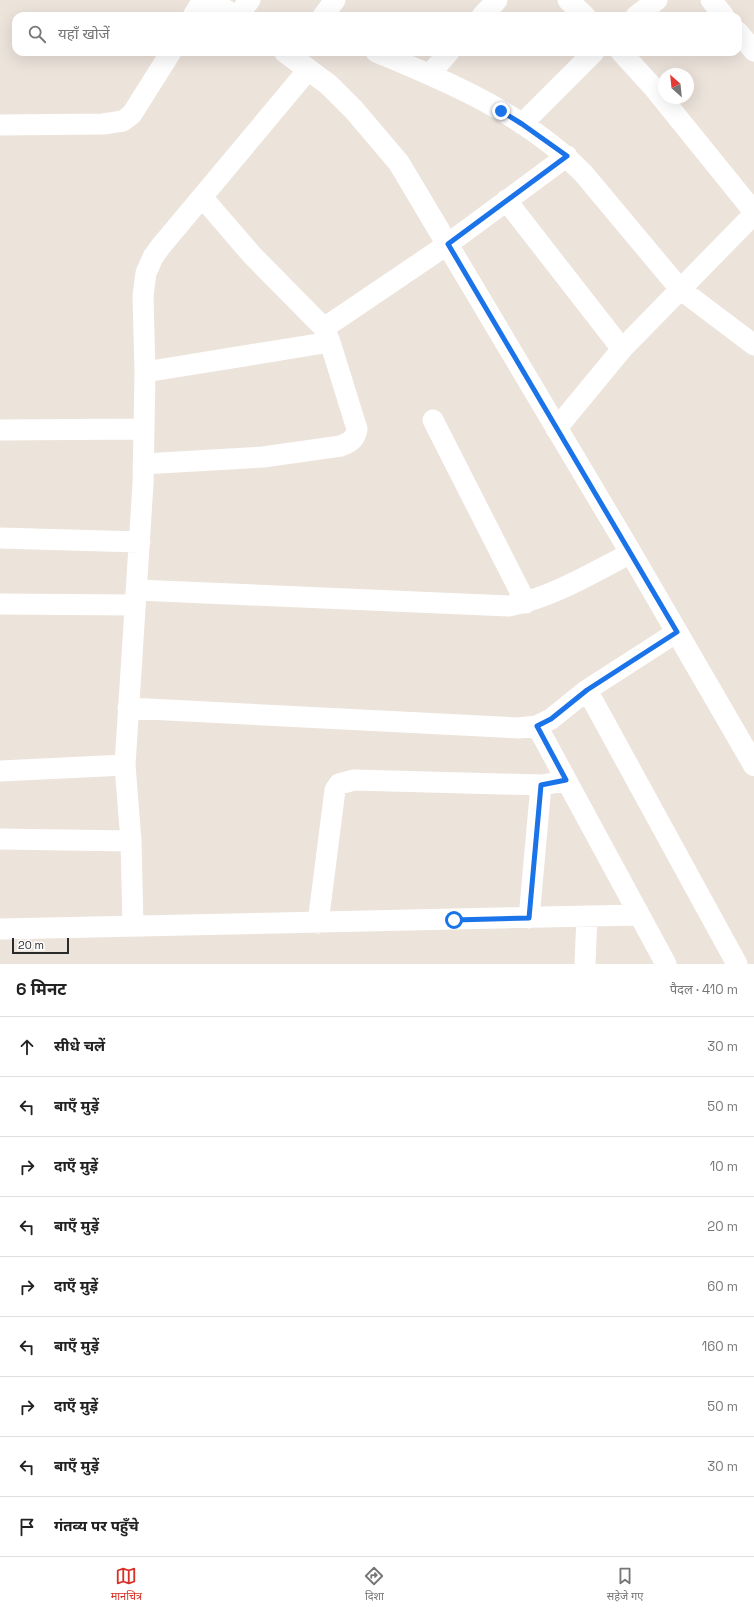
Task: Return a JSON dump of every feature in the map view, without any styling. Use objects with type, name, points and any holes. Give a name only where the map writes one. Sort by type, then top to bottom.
[{"type":"street","points":[[196,12],[203,0]]},
{"type":"street","points":[[210,0],[228,12]]},
{"type":"street","points":[[241,12],[250,0]]},
{"type":"street","points":[[326,12],[335,0]]},
{"type":"street","points":[[486,12],[497,0]]},
{"type":"street","points":[[568,0],[581,12]]},
{"type":"street","points":[[641,12],[657,0]]},
{"type":"street","points":[[711,0],[721,12]]},
{"type":"street","points":[[742,37],[754,51]]},
{"type":"street","points":[[0,125],[103,124],[124,121],[132,114],[168,56]]},
{"type":"street","points":[[290,56],[329,85],[377,135],[399,163],[631,553],[754,765]]},
{"type":"street","points":[[386,56],[460,88],[522,124],[567,156],[680,289],[754,345]]},
{"type":"street","points":[[430,74],[446,56]]},
{"type":"street","points":[[522,124],[590,56]]},
{"type":"street","points":[[556,429],[622,349],[754,213],[653,87],[625,56]]},
{"type":"street","points":[[132,926],[131,841],[125,765],[140,542],[145,372],[143,296],[146,273],[153,257],[161,246],[308,70]]},
{"type":"street","points":[[145,372],[327,335],[567,156]]},
{"type":"street","points":[[143,464],[263,457],[341,446],[351,441],[356,436],[357,430],[327,335],[252,255],[202,197]]},
{"type":"street","points":[[506,200],[622,349]]},
{"type":"street","points":[[433,420],[526,603]]},
{"type":"street","points":[[1,430],[144,429]]},
{"type":"street","points":[[0,538],[140,542]]},
{"type":"street","points":[[0,604],[136,598],[493,607],[509,606],[526,603],[559,590],[631,553]]},
{"type":"street","points":[[128,708],[518,728],[537,726],[551,719],[587,690],[677,632]]},
{"type":"street","points":[[587,690],[737,964]]},
{"type":"street","points":[[537,726],[638,915],[666,964]]},
{"type":"street","points":[[0,771],[125,765]]},
{"type":"street","points":[[318,923],[335,790],[339,784],[354,780],[541,785],[566,780]]},
{"type":"street","points":[[529,918],[541,785]]},
{"type":"street","points":[[0,839],[131,841]]},
{"type":"street","points":[[0,929],[638,915]]},
{"type":"street","points":[[585,964],[587,916]]},
{"type":"route","points":[[454,920],[529,918],[541,785],[566,780],[537,726],[551,719],[587,690],[677,632],[448,244],[567,156],[501,111]]}]
